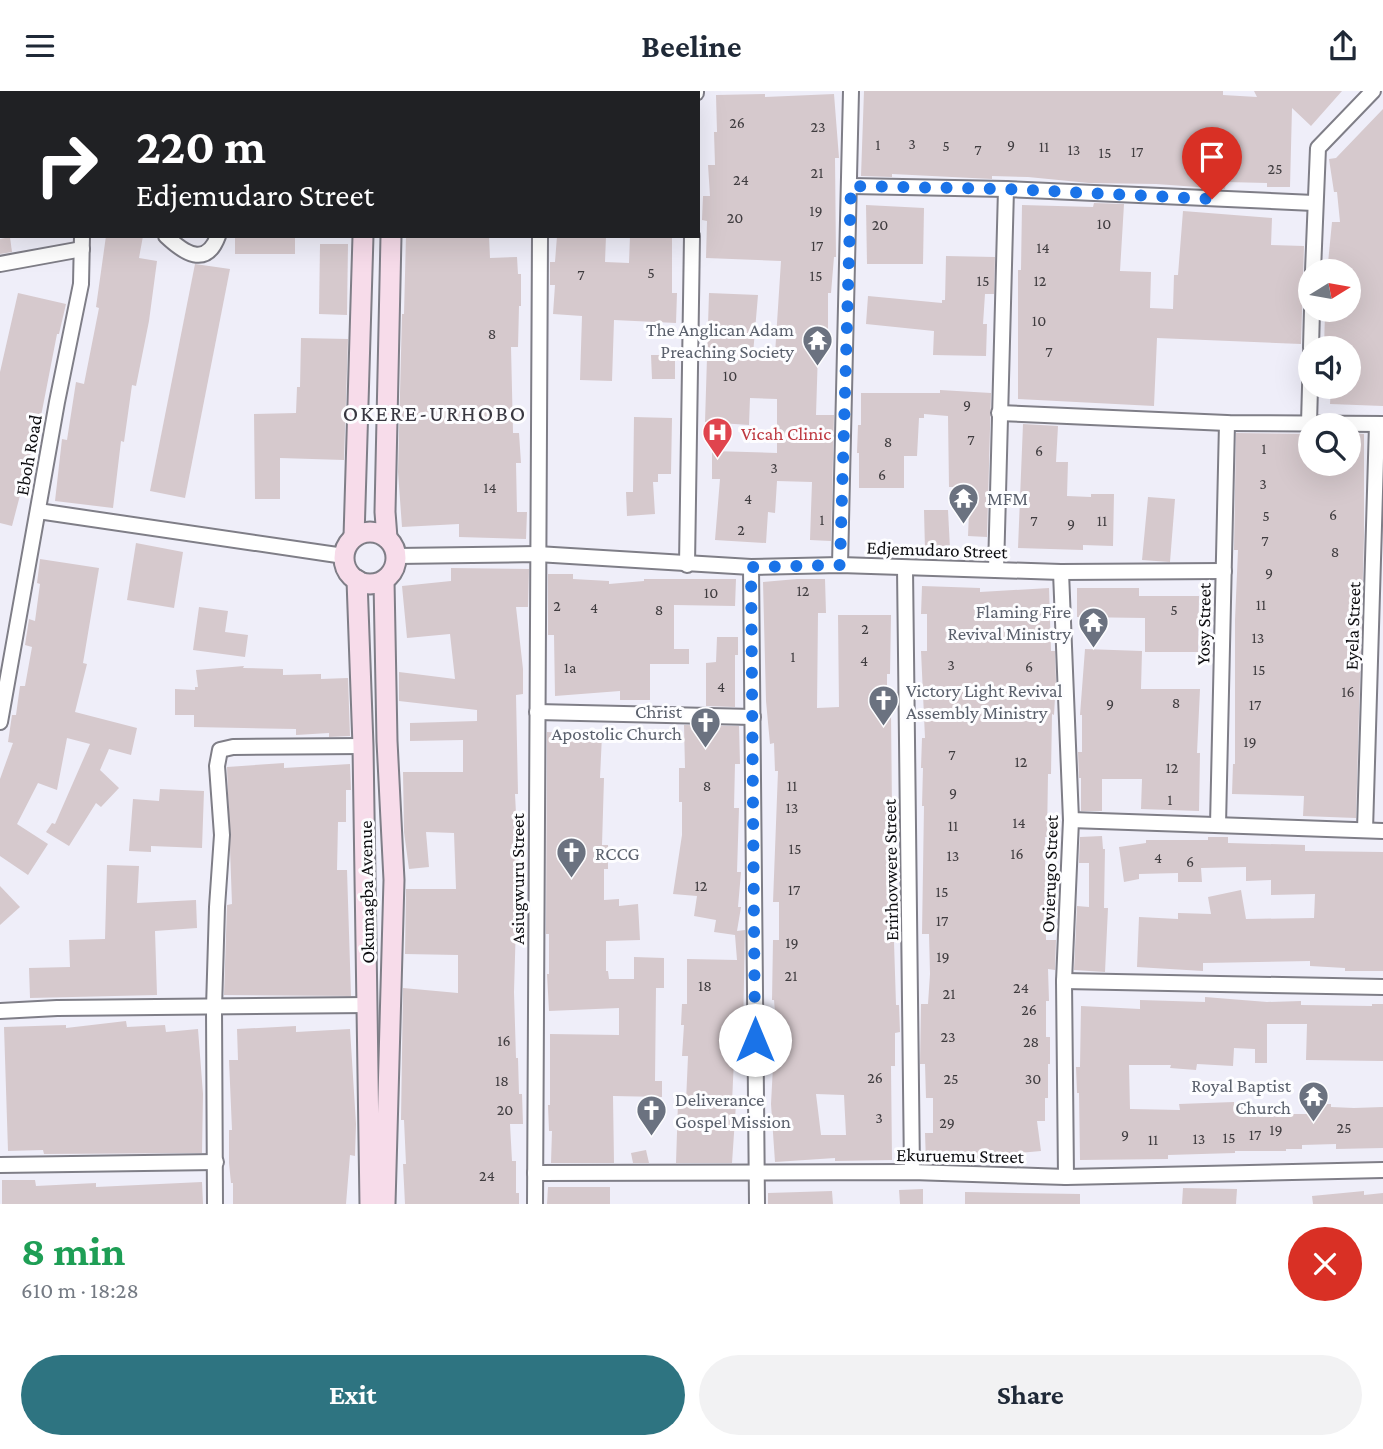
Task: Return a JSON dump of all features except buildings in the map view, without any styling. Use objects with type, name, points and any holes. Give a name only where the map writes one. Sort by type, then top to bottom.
[{"type":"main road","points":[[363,238],[354,537],[344,556],[347,570],[357,580],[370,584],[384,581],[394,570],[397,556],[387,538],[385,512],[391,238]]},
{"type":"main road","points":[[354,537],[370,532],[387,538]]},
{"type":"main road","name":"Okumagba Avenue","points":[[357,580],[363,746],[370,1204]]},
{"type":"main road","name":"Okumagba Avenue","points":[[384,581],[387,741],[394,880],[385,1204]]},
{"type":"street","points":[[840,565],[851,186],[851,91]]},
{"type":"street","points":[[1313,259],[1318,148],[1373,91]]},
{"type":"street","points":[[851,186],[1006,189],[1314,203]]},
{"type":"street","points":[[996,570],[1006,189]]},
{"type":"street","points":[[168,238],[177,247],[192,254],[204,255],[213,249],[217,238]]},
{"type":"street","name":"Asiugwuru Street","points":[[535,1204],[540,238]]},
{"type":"street","points":[[687,565],[692,238]]},
{"type":"street","points":[[0,264],[82,243]]},
{"type":"street","name":"Eboh Road","points":[[0,722],[5,672],[82,284],[82,243]]},
{"type":"street","points":[[999,413],[1227,423],[1298,423]]},
{"type":"street","name":"Yosy Street","points":[[1218,825],[1227,423]]},
{"type":"street","points":[[1361,424],[1380,424]]},
{"type":"street","name":"Eyela Street","points":[[1365,830],[1380,424]]},
{"type":"street","points":[[38,510],[344,556]]},
{"type":"street","name":"Edjemudaro Street","points":[[397,556],[537,554],[751,567],[840,565],[1062,572],[1224,571]]},
{"type":"street","points":[[751,567],[757,1204]]},
{"type":"street","name":"Erirhovwere Street","points":[[905,568],[912,1172]]},
{"type":"street","name":"Ovierugo Street","points":[[1062,572],[1070,820],[1065,981],[1066,1177]]},
{"type":"street","points":[[537,712],[753,717]]},
{"type":"street","points":[[215,1204],[214,1008],[216,907],[222,835],[217,766],[220,750],[233,747],[363,746]]},
{"type":"street","points":[[1070,820],[1383,831]]},
{"type":"street","points":[[1065,981],[1383,987]]},
{"type":"street","points":[[0,1011],[57,1008],[368,1006]]},
{"type":"street","points":[[0,1165],[216,1162]]},
{"type":"street","name":"Ekuruemu Street","points":[[535,1174],[912,1172],[1066,1177],[1383,1170]]},
{"type":"place","name":"The Anglican Adam Preaching Society","points":[[817,367]]},
{"type":"place","name":"Vicah Clinic","points":[[718,460]]},
{"type":"place","name":"MFM","points":[[964,525]]},
{"type":"place","name":"Flaming Fire Revival Ministry","points":[[1094,649]]},
{"type":"place","name":"Victory Light Revival Assembly Ministry","points":[[883,728]]},
{"type":"place","name":"Christ Apostolic Church","points":[[705,749]]},
{"type":"place","name":"RCCG","points":[[572,880]]},
{"type":"place","name":"Royal Baptist Church","points":[[1314,1123]]},
{"type":"place","name":"Deliverance Gospel Mission","points":[[652,1137]]},
{"type":"district","name":"OKERE-URHOBO","points":[[435,413]]},
{"type":"route","points":[[755,1040],[751,567],[840,565],[851,186],[1006,189],[1212,199]]}]
